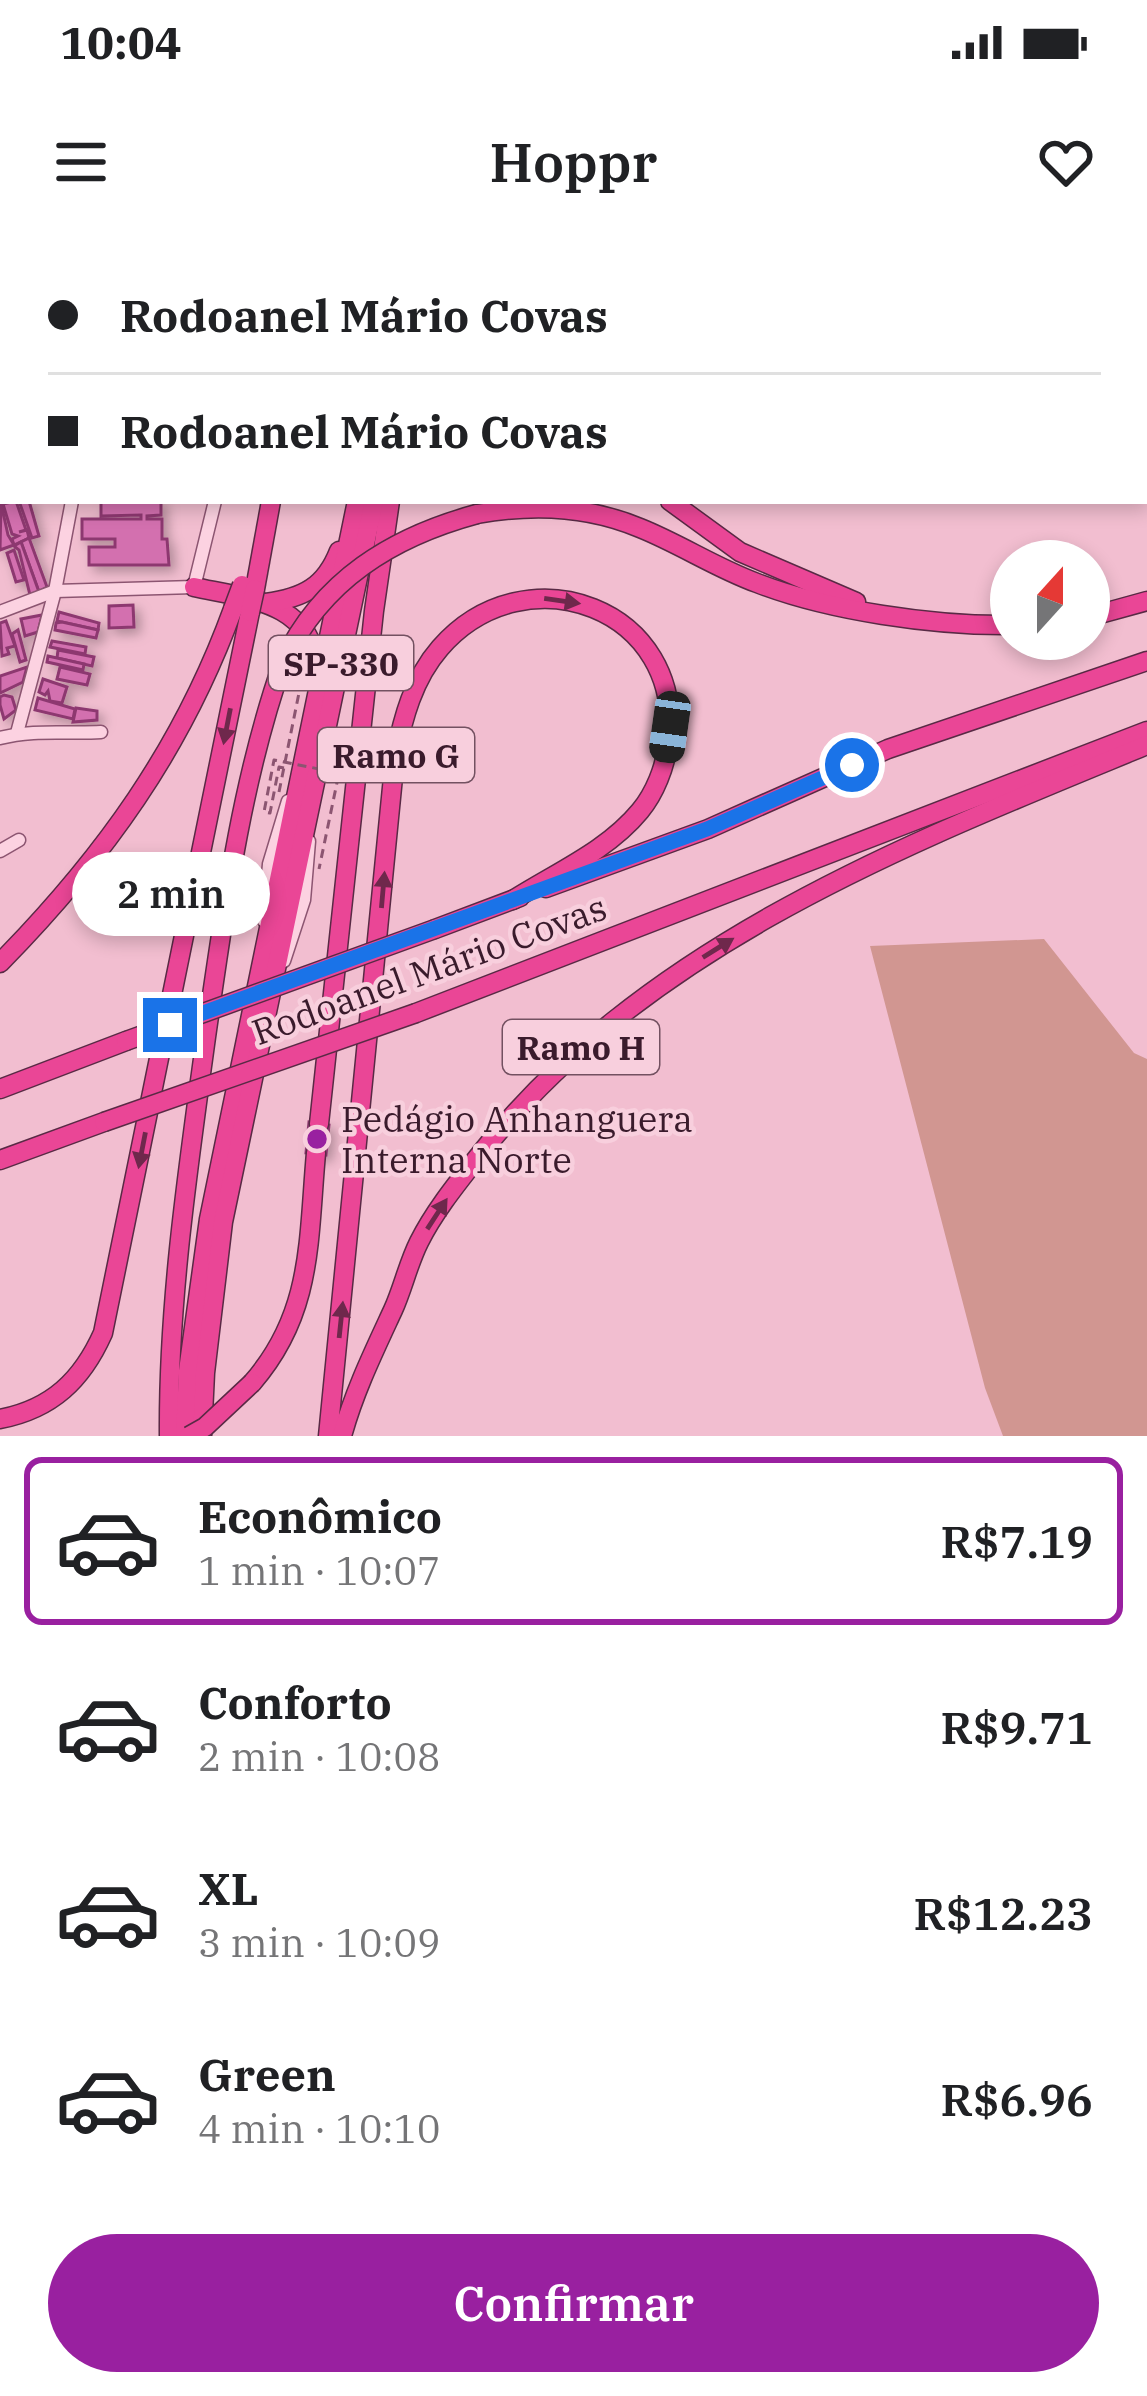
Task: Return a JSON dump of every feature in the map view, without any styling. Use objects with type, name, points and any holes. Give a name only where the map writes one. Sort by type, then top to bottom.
[{"type":"highway","points":[[0,1419],[45,1406],[74,1382],[103,1333],[271,504]]},
{"type":"highway","points":[[249,600],[295,599],[311,592],[337,559],[355,504]]},
{"type":"highway","name":"SP-330","points":[[187,1436],[196,1295],[265,944],[291,773],[316,698],[355,504]]},
{"type":"highway","name":"SP-330","points":[[202,1436],[224,1222],[373,504]]},
{"type":"highway","points":[[319,1124],[390,504]]},
{"type":"highway","points":[[674,504],[740,552],[883,613]]},
{"type":"highway","points":[[170,1436],[171,1335],[179,1249],[218,955],[268,705],[283,662],[308,616],[359,566],[397,542],[477,514],[549,507],[594,513],[640,527],[760,585],[832,606],[990,623]]},
{"type":"highway","points":[[194,587],[293,616],[310,635],[316,698]]},
{"type":"highway","name":"Ramo G","points":[[328,1436],[395,757],[404,712],[428,664],[456,632],[516,603],[565,598],[619,619],[640,639],[662,675],[669,704],[666,757],[644,807],[621,832],[513,900]]},
{"type":"highway","points":[[0,963],[98,857],[191,710],[249,600]]},
{"type":"highway","points":[[1110,612],[1147,602]]},
{"type":"highway","name":"Rodoanel Mário Covas","points":[[0,1089],[707,829],[888,749],[1147,661]]},
{"type":"highway","name":"Rodoanel Mário Covas","points":[[0,1160],[416,1013],[1147,731]]},
{"type":"highway","name":"Ramo H","points":[[341,1436],[419,1242],[479,1156],[557,1067],[621,1015],[764,919],[980,814],[1147,745]]},
{"type":"highway","points":[[187,1436],[205,1427],[252,1383],[290,1331],[300,1301],[316,1154]]},
{"type":"street","points":[[17,733],[55,591],[71,504]]},
{"type":"street","points":[[0,612],[55,591],[194,587],[213,504]]},
{"type":"street","points":[[0,738],[17,733],[101,732]]},
{"type":"street","points":[[0,851],[19,840]]},
{"type":"path","points":[[272,820],[291,773],[305,666]]},
{"type":"path","points":[[291,773],[279,767],[270,813],[264,812],[274,760],[339,773],[319,869]]},
{"type":"shaded area","points":[[1044,939],[1134,1053],[1147,1059],[1147,1436],[1003,1436],[985,1388],[870,946]]},
{"type":"building","points":[[1,504],[1,504],[14,545],[0,550]]},
{"type":"building","points":[[3,504],[17,504],[26,530],[19,532],[27,530],[29,538],[14,545],[12,539],[18,536],[12,534]]},
{"type":"building","points":[[20,504],[30,504],[39,536],[32,538]]},
{"type":"building","points":[[101,504],[161,504],[161,515],[147,519],[162,519],[169,565],[89,565],[89,547],[115,547],[115,539],[82,539],[82,519],[141,519],[141,515],[101,516]]},
{"type":"building","points":[[29,538],[47,587],[39,592],[21,542]]},
{"type":"building","points":[[21,542],[39,592],[30,595],[14,546]]},
{"type":"building","points":[[14,550],[24,580],[16,582],[7,553]]},
{"type":"building","points":[[133,605],[134,627],[109,628],[109,606]]},
{"type":"building","points":[[59,612],[99,623],[98,630],[57,621]]},
{"type":"building","points":[[42,615],[38,632],[25,636],[21,619]]},
{"type":"building","points":[[6,621],[15,646],[2,656],[0,623]]},
{"type":"building","points":[[56,623],[98,630],[96,638],[55,630]]},
{"type":"building","points":[[18,630],[26,660],[20,662],[12,634]]},
{"type":"building","points":[[52,641],[86,647],[85,654],[50,647]]},
{"type":"building","points":[[58,650],[94,657],[92,666],[57,658]]},
{"type":"building","points":[[48,656],[84,664],[83,670],[47,662]]},
{"type":"building","points":[[27,667],[23,682],[0,693],[0,676]]},
{"type":"building","points":[[60,667],[90,674],[87,685],[57,679]]},
{"type":"building","points":[[43,679],[67,687],[62,703],[50,701],[48,691],[45,695],[39,692]]},
{"type":"building","points":[[0,697],[12,697],[16,710],[4,719]]},
{"type":"building","points":[[38,698],[75,709],[73,719],[35,710]]},
{"type":"building","points":[[76,708],[97,711],[97,720],[73,722]]},
{"type":"building","name":"Pedágio Anhanguera Interna Norte","points":[[309,1122],[329,1125],[326,1155],[306,1153]]},
{"type":"place","name":"Pedágio Anhanguera Interna Norte","points":[[317,1139]]},
{"type":"route","points":[[170,1025],[707,829],[852,765]]}]
